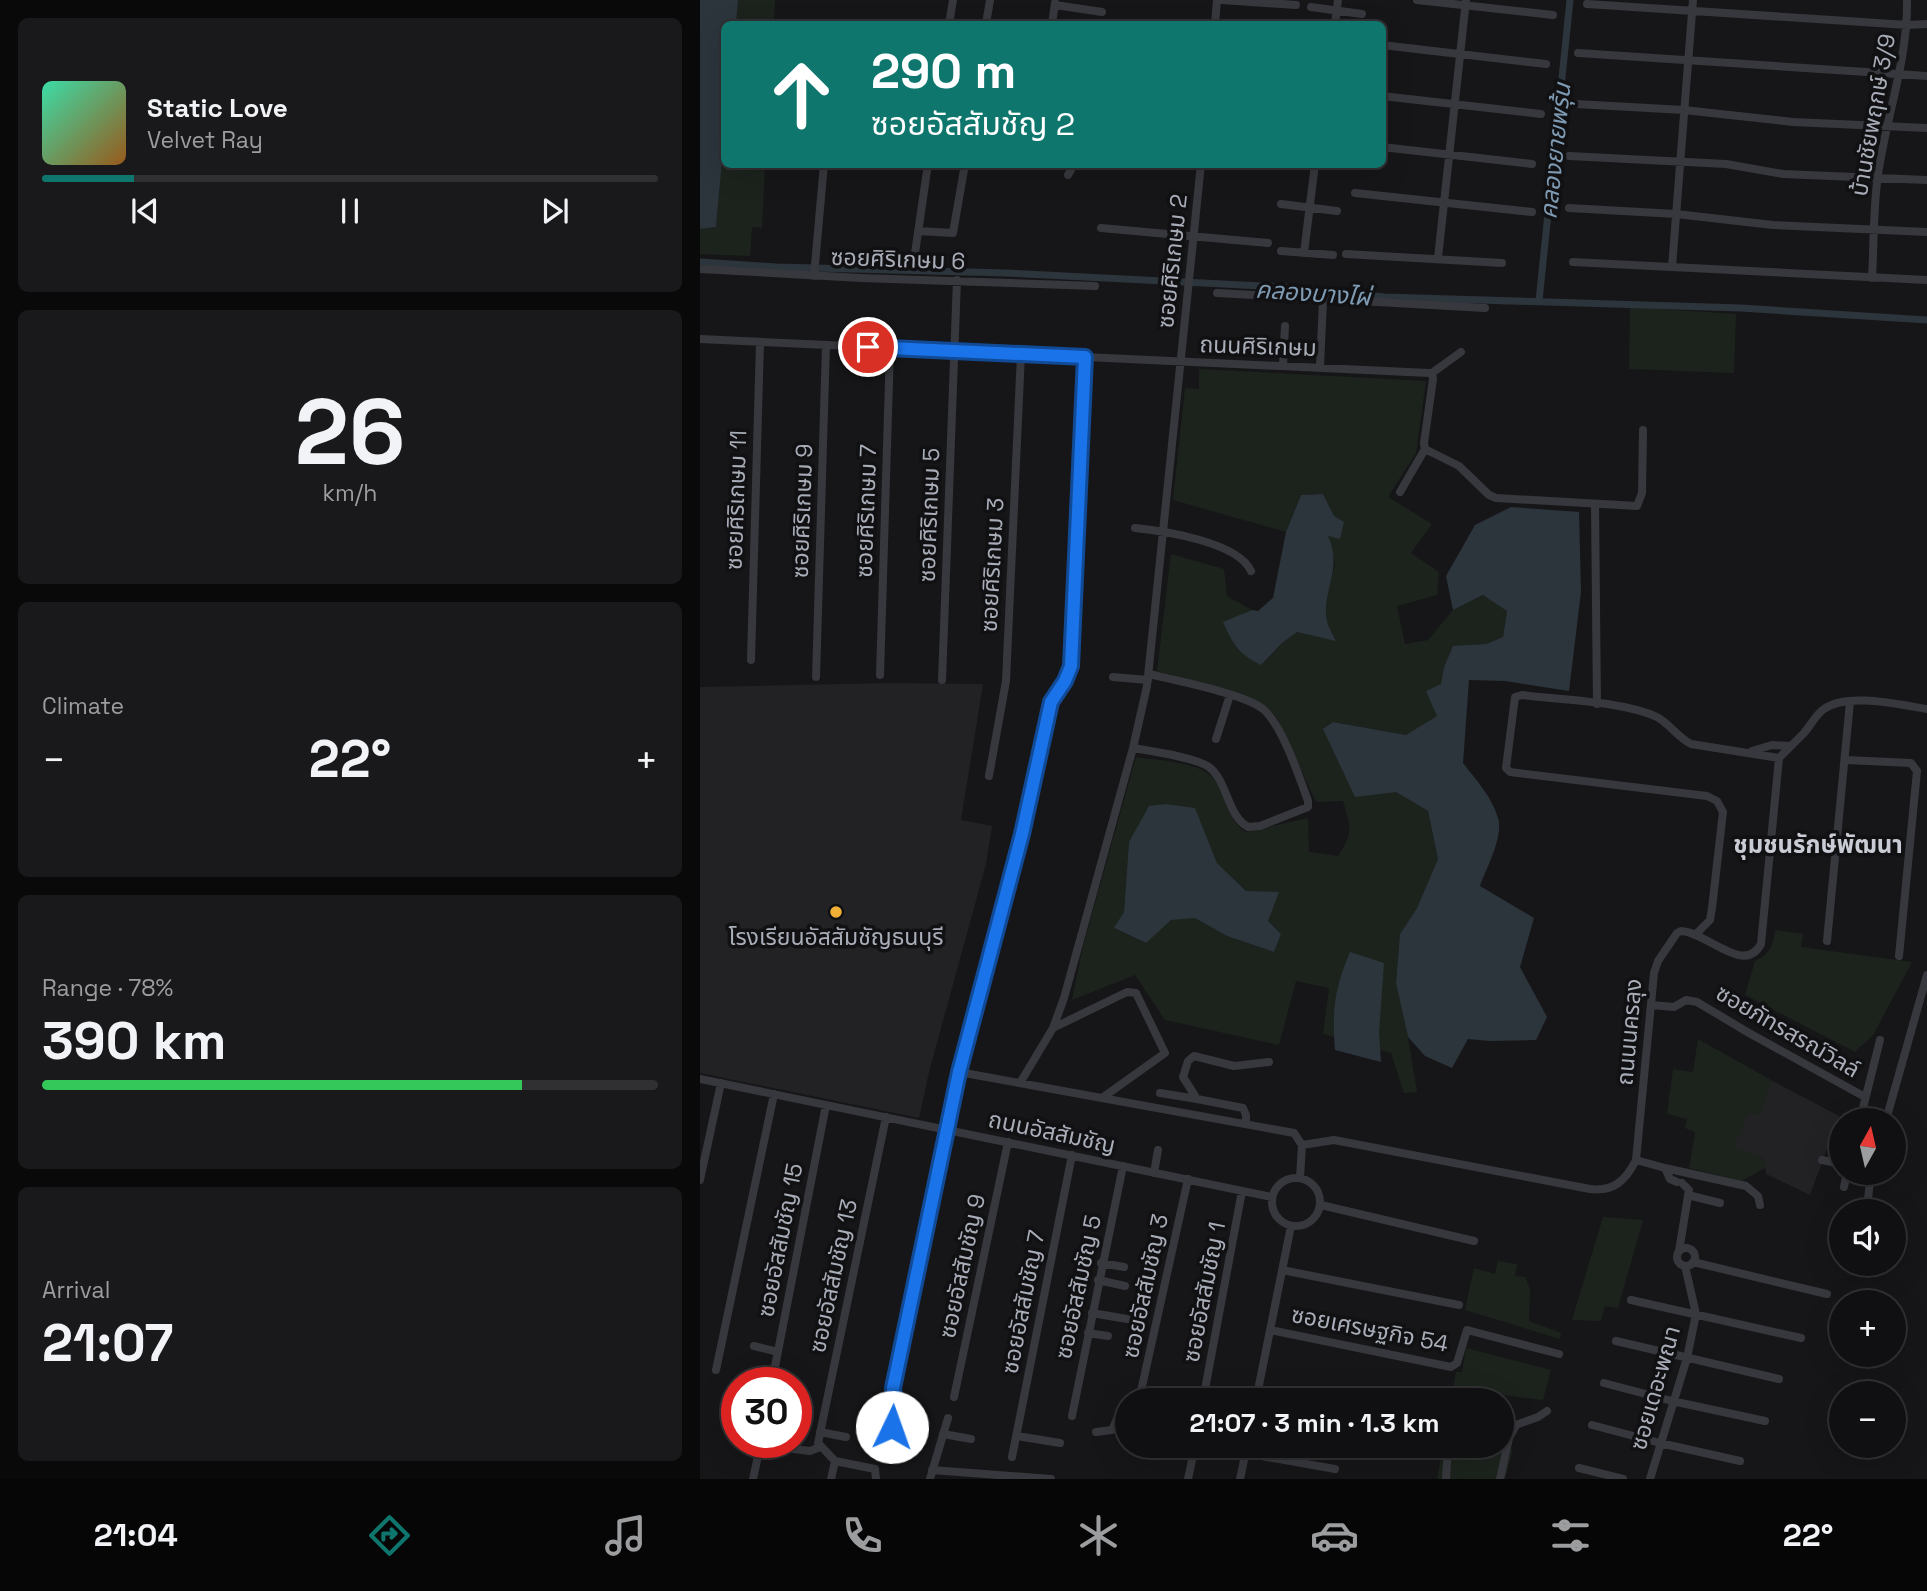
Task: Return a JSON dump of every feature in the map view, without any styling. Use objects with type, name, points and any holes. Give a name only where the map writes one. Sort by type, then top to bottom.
[{"type":"street","points":[[950,21],[953,0]]},
{"type":"street","points":[[986,21],[990,0]]},
{"type":"street","points":[[1216,21],[1220,0],[1296,5]]},
{"type":"street","points":[[1335,21],[1338,0]]},
{"type":"street","points":[[1417,0],[1465,3],[1553,15]]},
{"type":"street","points":[[1671,267],[1693,0]]},
{"type":"street","name":"บ้านชัยพฤกษ์ 3/9","points":[[1872,278],[1878,177],[1908,25],[1908,0]]},
{"type":"street","points":[[1052,21],[1055,3],[1102,12]]},
{"type":"street","points":[[1438,258],[1465,3]]},
{"type":"street","points":[[1587,4],[1908,25],[1927,24]]},
{"type":"street","points":[[1311,7],[1362,14]]},
{"type":"street","points":[[1386,46],[1546,64]]},
{"type":"street","points":[[1578,53],[1927,76]]},
{"type":"street","points":[[1386,96],[1541,114]]},
{"type":"street","points":[[1576,104],[1684,110],[1793,122],[1927,128]]},
{"type":"street","points":[[1386,147],[1532,164]]},
{"type":"street","points":[[1570,156],[1726,164],[1783,174],[1927,180]]},
{"type":"street","points":[[815,273],[824,168]]},
{"type":"street","points":[[914,260],[927,168]]},
{"type":"street","points":[[918,231],[953,233],[964,168]]},
{"type":"street","points":[[1068,175],[1072,168]]},
{"type":"street","name":"ซอยศิริเกษม 2","points":[[1020,1083],[1053,1028],[1064,998],[1133,748],[1149,677],[1201,168]]},
{"type":"street","points":[[1304,253],[1315,168]]},
{"type":"street","points":[[1355,193],[1532,212]]},
{"type":"street","points":[[1281,204],[1337,211]]},
{"type":"street","points":[[1569,208],[1676,214],[1773,225],[1927,232]]},
{"type":"street","points":[[1101,228],[1268,243]]},
{"type":"street","points":[[1281,251],[1332,256]]},
{"type":"street","points":[[1346,254],[1502,262]]},
{"type":"street","points":[[1573,262],[1927,280]]},
{"type":"street","name":"ซอยศิริเกษม 6","points":[[700,269],[1095,286]]},
{"type":"street","name":"ซอยศิริเกษม 5","points":[[942,680],[957,280]]},
{"type":"street","points":[[1217,293],[1486,308]]},
{"type":"street","points":[[1320,368],[1323,300]]},
{"type":"street","points":[[1283,366],[1285,326]]},
{"type":"street","name":"ถนนศิริเกษม","points":[[700,339],[1432,373]]},
{"type":"street","name":"ซอยศิริเกษม 11","points":[[751,660],[760,342]]},
{"type":"street","name":"ซอยศิริเกษม 9","points":[[816,677],[826,345]]},
{"type":"street","name":"ซอยศิริเกษม 7","points":[[880,675],[890,348]]},
{"type":"street","points":[[1400,492],[1425,449],[1432,373],[1461,352]]},
{"type":"street","name":"ซอยศิริเกษม 3","points":[[989,776],[1006,681],[1021,354]]},
{"type":"street","points":[[888,1449],[895,1405],[893,1388],[959,1072],[1022,834],[1051,702],[1071,666],[1085,357]]},
{"type":"street","points":[[1425,449],[1459,466],[1489,495],[1496,498],[1631,507],[1640,502],[1643,430]]},
{"type":"street","points":[[1595,505],[1597,704]]},
{"type":"street","points":[[1135,528],[1164,531],[1202,541],[1233,554],[1248,564],[1251,571]]},
{"type":"street","points":[[1113,677],[1149,677],[1254,703],[1267,713],[1294,764],[1308,801],[1306,809],[1260,826],[1248,827],[1238,818],[1220,780],[1208,766],[1133,748]]},
{"type":"street","points":[[1216,739],[1230,695]]},
{"type":"street","points":[[1779,758],[1698,746],[1681,739],[1656,716],[1629,709],[1522,695],[1515,697],[1507,770],[1513,774],[1707,796],[1717,800],[1723,812],[1712,908],[1710,920],[1695,934],[1740,957],[1749,957],[1756,953],[1761,944],[1779,758],[1824,708],[1850,702],[1879,701],[1927,709]]},
{"type":"street","points":[[1827,941],[1850,702]]},
{"type":"street","points":[[1749,752],[1772,745],[1791,746]]},
{"type":"street","points":[[1846,760],[1911,763],[1917,771],[1899,956]]},
{"type":"street","name":"ถนนนครลุง","points":[[1636,1160],[1654,973],[1658,961],[1677,933],[1687,931],[1695,934]]},
{"type":"street","points":[[1889,1108],[1927,975]]},
{"type":"street","points":[[1053,1028],[1127,992],[1136,993],[1165,1052],[1102,1098]]},
{"type":"street","name":"ซอยภัทรสรณ์วิลล์","points":[[1652,1005],[1674,1007],[1686,1000],[1697,1002],[1865,1097]]},
{"type":"street","name":"ซอยภัทรสรณ์วิลล์","points":[[1863,1108],[1880,1040]]},
{"type":"street","points":[[1197,1099],[1183,1077],[1190,1057],[1234,1066],[1269,1062]]},
{"type":"street","points":[[959,1072],[1294,1133],[1302,1145],[1300,1178]]},
{"type":"street","name":"ถนนอัสสัมชัญ","points":[[700,1079],[1272,1197]]},
{"type":"street","points":[[700,1180],[720,1083]]},
{"type":"street","points":[[1160,1093],[1243,1108],[1246,1124]]},
{"type":"street","points":[[716,1370],[774,1094]]},
{"type":"street","name":"ซอยอัสสัมชัญ 15","points":[[775,1367],[826,1105]]},
{"type":"street","name":"ซอยอัสสัมชัญ 13","points":[[819,1445],[886,1117]]},
{"type":"street","points":[[1302,1145],[1334,1140],[1599,1190],[1620,1184],[1636,1160],[1749,1187],[1758,1196],[1760,1205]]},
{"type":"street","name":"ซอยอัสสัมชัญ 9","points":[[954,1397],[1008,1142]]},
{"type":"street","points":[[1154,1172],[1158,1150]]},
{"type":"street","name":"ซอยอัสสัมชัญ 7","points":[[1012,1457],[1072,1155]]},
{"type":"street","points":[[1822,1160],[1829,1161]]},
{"type":"street","name":"ซอยอัสสัมชัญ 5","points":[[1072,1416],[1101,1263],[1123,1166]]},
{"type":"street","points":[[1665,1168],[1670,1179],[1689,1190],[1679,1251]]},
{"type":"street","points":[[1300,1178],[1310,1181],[1317,1188],[1321,1205],[1310,1222],[1291,1226],[1275,1214],[1272,1197],[1284,1181],[1300,1178]]},
{"type":"street","name":"ซอยอัสสัมชัญ 3","points":[[1142,1388],[1188,1179]]},
{"type":"street","name":"ซอยอัสสัมชัญ 1","points":[[1205,1388],[1242,1191]]},
{"type":"street","points":[[1688,1195],[1720,1203]]},
{"type":"street","points":[[1321,1205],[1474,1241]]},
{"type":"street","points":[[1259,1388],[1291,1226]]},
{"type":"street","points":[[1679,1251],[1684,1248],[1693,1251],[1695,1256],[1689,1264],[1827,1294]]},
{"type":"street","name":"ซอยเดอะพณา","points":[[1650,1479],[1687,1358],[1696,1314],[1689,1264],[1677,1260],[1679,1251]]},
{"type":"street","points":[[1101,1263],[1124,1267]]},
{"type":"street","points":[[1283,1270],[1459,1305]]},
{"type":"street","points":[[1098,1280],[1125,1286]]},
{"type":"street","points":[[1630,1300],[1801,1338]]},
{"type":"street","points":[[1092,1313],[1127,1320]]},
{"type":"street","name":"ซอยเศรษฐกิจ 54","points":[[1270,1330],[1451,1367],[1457,1363],[1467,1330],[1559,1354]]},
{"type":"street","points":[[1088,1333],[1108,1336]]},
{"type":"street","points":[[1616,1341],[1779,1379]]},
{"type":"street","points":[[754,1346],[778,1352]]},
{"type":"street","points":[[1604,1383],[1765,1421]]},
{"type":"street","points":[[1514,1427],[1538,1418],[1547,1411]]},
{"type":"street","points":[[948,1418],[931,1474],[1051,1479]]},
{"type":"street","points":[[1096,1432],[1112,1430],[1115,1424]]},
{"type":"street","points":[[1592,1424],[1740,1461]]},
{"type":"street","points":[[820,1432],[846,1437]]},
{"type":"street","points":[[943,1434],[971,1439]]},
{"type":"street","points":[[1017,1436],[1060,1443]]},
{"type":"street","points":[[812,1450],[819,1445],[832,1455],[835,1461],[831,1479]]},
{"type":"street","points":[[753,1479],[758,1458]]},
{"type":"street","points":[[1188,1479],[1192,1458]]},
{"type":"street","points":[[1241,1479],[1245,1458]]},
{"type":"street","points":[[1287,1458],[1335,1469]]},
{"type":"street","points":[[1446,1479],[1447,1458]]},
{"type":"street","points":[[1500,1479],[1503,1458]]},
{"type":"street","points":[[835,1461],[875,1469],[876,1479]]},
{"type":"street","points":[[1579,1468],[1623,1479]]},
{"type":"shaded area","points":[[700,0],[738,0],[736,21],[721,21],[721,168],[716,227],[700,229]]},
{"type":"shaded area","points":[[738,0],[775,0],[774,21],[736,21]]},
{"type":"shaded area","points":[[721,168],[765,168],[762,228],[752,227],[750,256],[700,254],[700,229],[716,227]]},
{"type":"shaded area","points":[[1630,307],[1736,314],[1734,373],[1629,369]]},
{"type":"shaded area","points":[[1199,369],[1426,381],[1416,453],[1388,497],[1432,524],[1411,553],[1439,572],[1437,595],[1397,606],[1405,644],[1428,640],[1453,610],[1484,595],[1507,610],[1503,637],[1486,644],[1453,647],[1444,667],[1437,716],[1407,735],[1333,722],[1396,792],[1428,811],[1438,859],[1417,908],[1400,934],[1396,983],[1417,1092],[1404,1093],[1391,1053],[1323,1034],[1329,988],[1296,981],[1279,1045],[1165,1020],[1135,975],[1072,1000],[1083,946],[1136,757],[1176,762],[1205,771],[1216,783],[1234,821],[1246,832],[1308,818],[1309,852],[1338,856],[1349,835],[1343,801],[1316,802],[1277,718],[1262,703],[1157,671],[1171,554],[1224,569],[1227,596],[1252,610],[1242,614],[1261,665],[1297,632],[1335,640],[1325,618],[1335,564],[1328,536],[1334,516],[1323,494],[1301,495],[1286,532],[1173,500],[1185,388],[1199,389]],"holes":[[[1166,804],[1194,808],[1217,863],[1246,891],[1281,934],[1274,952],[1227,936],[1195,918],[1171,919],[1145,943],[1115,929],[1124,912],[1129,842]]]},
{"type":"shaded area","points":[[1323,494],[1334,516],[1344,522],[1340,539],[1328,536],[1332,547],[1333,567],[1326,615],[1336,641],[1297,632],[1261,665],[1237,648],[1223,622],[1252,610],[1258,611],[1273,598],[1286,532],[1301,495]]},
{"type":"shaded area","points":[[1511,507],[1579,512],[1581,592],[1569,691],[1505,681],[1469,680],[1463,763],[1492,803],[1499,825],[1497,843],[1480,886],[1534,918],[1520,967],[1547,1017],[1536,1040],[1468,1039],[1452,1068],[1425,1056],[1408,1037],[1396,983],[1400,934],[1417,908],[1438,859],[1428,811],[1396,792],[1355,797],[1323,729],[1333,722],[1406,735],[1437,716],[1426,691],[1441,684],[1444,667],[1453,646],[1486,644],[1503,637],[1507,611],[1483,595],[1453,610],[1446,576],[1475,525]]},
{"type":"shaded area","name":"โรงเรียนอัสสัมชัญธนบุรี","points":[[983,684],[961,820],[992,826],[986,864],[919,1118],[700,1073],[700,687]]},
{"type":"shaded area","points":[[1166,804],[1195,808],[1217,863],[1246,891],[1279,892],[1268,921],[1281,934],[1274,952],[1227,936],[1195,918],[1171,920],[1146,943],[1114,928],[1124,912],[1129,842],[1149,806]]},
{"type":"shaded area","points":[[1775,930],[1803,934],[1801,947],[1912,962],[1873,1035],[1855,1052],[1745,995],[1755,961],[1770,949]]},
{"type":"shaded area","points":[[1350,952],[1384,963],[1379,1033],[1381,1062],[1335,1050],[1335,1000]]},
{"type":"shaded area","points":[[1698,1039],[1771,1080],[1759,1115],[1748,1113],[1734,1147],[1764,1159],[1765,1168],[1741,1181],[1689,1168],[1695,1132],[1685,1128],[1687,1119],[1667,1114],[1673,1069],[1693,1072]]},
{"type":"shaded area","points":[[1771,1080],[1829,1111],[1829,1143],[1810,1195],[1766,1174],[1764,1159],[1733,1147],[1748,1112],[1759,1115]]},
{"type":"shaded area","points":[[1603,1217],[1643,1220],[1618,1308],[1605,1306],[1601,1321],[1572,1320]]},
{"type":"shaded area","points":[[1498,1261],[1517,1264],[1515,1276],[1525,1277],[1530,1289],[1529,1321],[1561,1333],[1560,1339],[1465,1310],[1474,1268],[1495,1274]]},
{"type":"shaded area","points":[[1466,1348],[1551,1370],[1543,1400],[1514,1396],[1514,1388],[1453,1388],[1456,1372],[1462,1372]]},
{"type":"shaded area","points":[[1441,1458],[1511,1458],[1505,1479],[1437,1479]]},
{"type":"waterway","name":"คลองยายพรุ้น","points":[[1539,301],[1570,0]]},
{"type":"waterway","name":"คลองบางไผ่","points":[[700,262],[776,267],[1006,273],[1283,287],[1384,297],[1741,308],[1927,320]]},
{"type":"place","name":"โรงเรียนอัสสัมชัญธนบุรี","points":[[836,912]]},
{"type":"district","name":"ชุมชนรักษ์พัฒนา","points":[[1818,844]]},
{"type":"route","points":[[868,347],[1085,357],[1070,672],[1051,702],[1022,834],[959,1072],[893,1388],[895,1405],[892,1427]]}]
